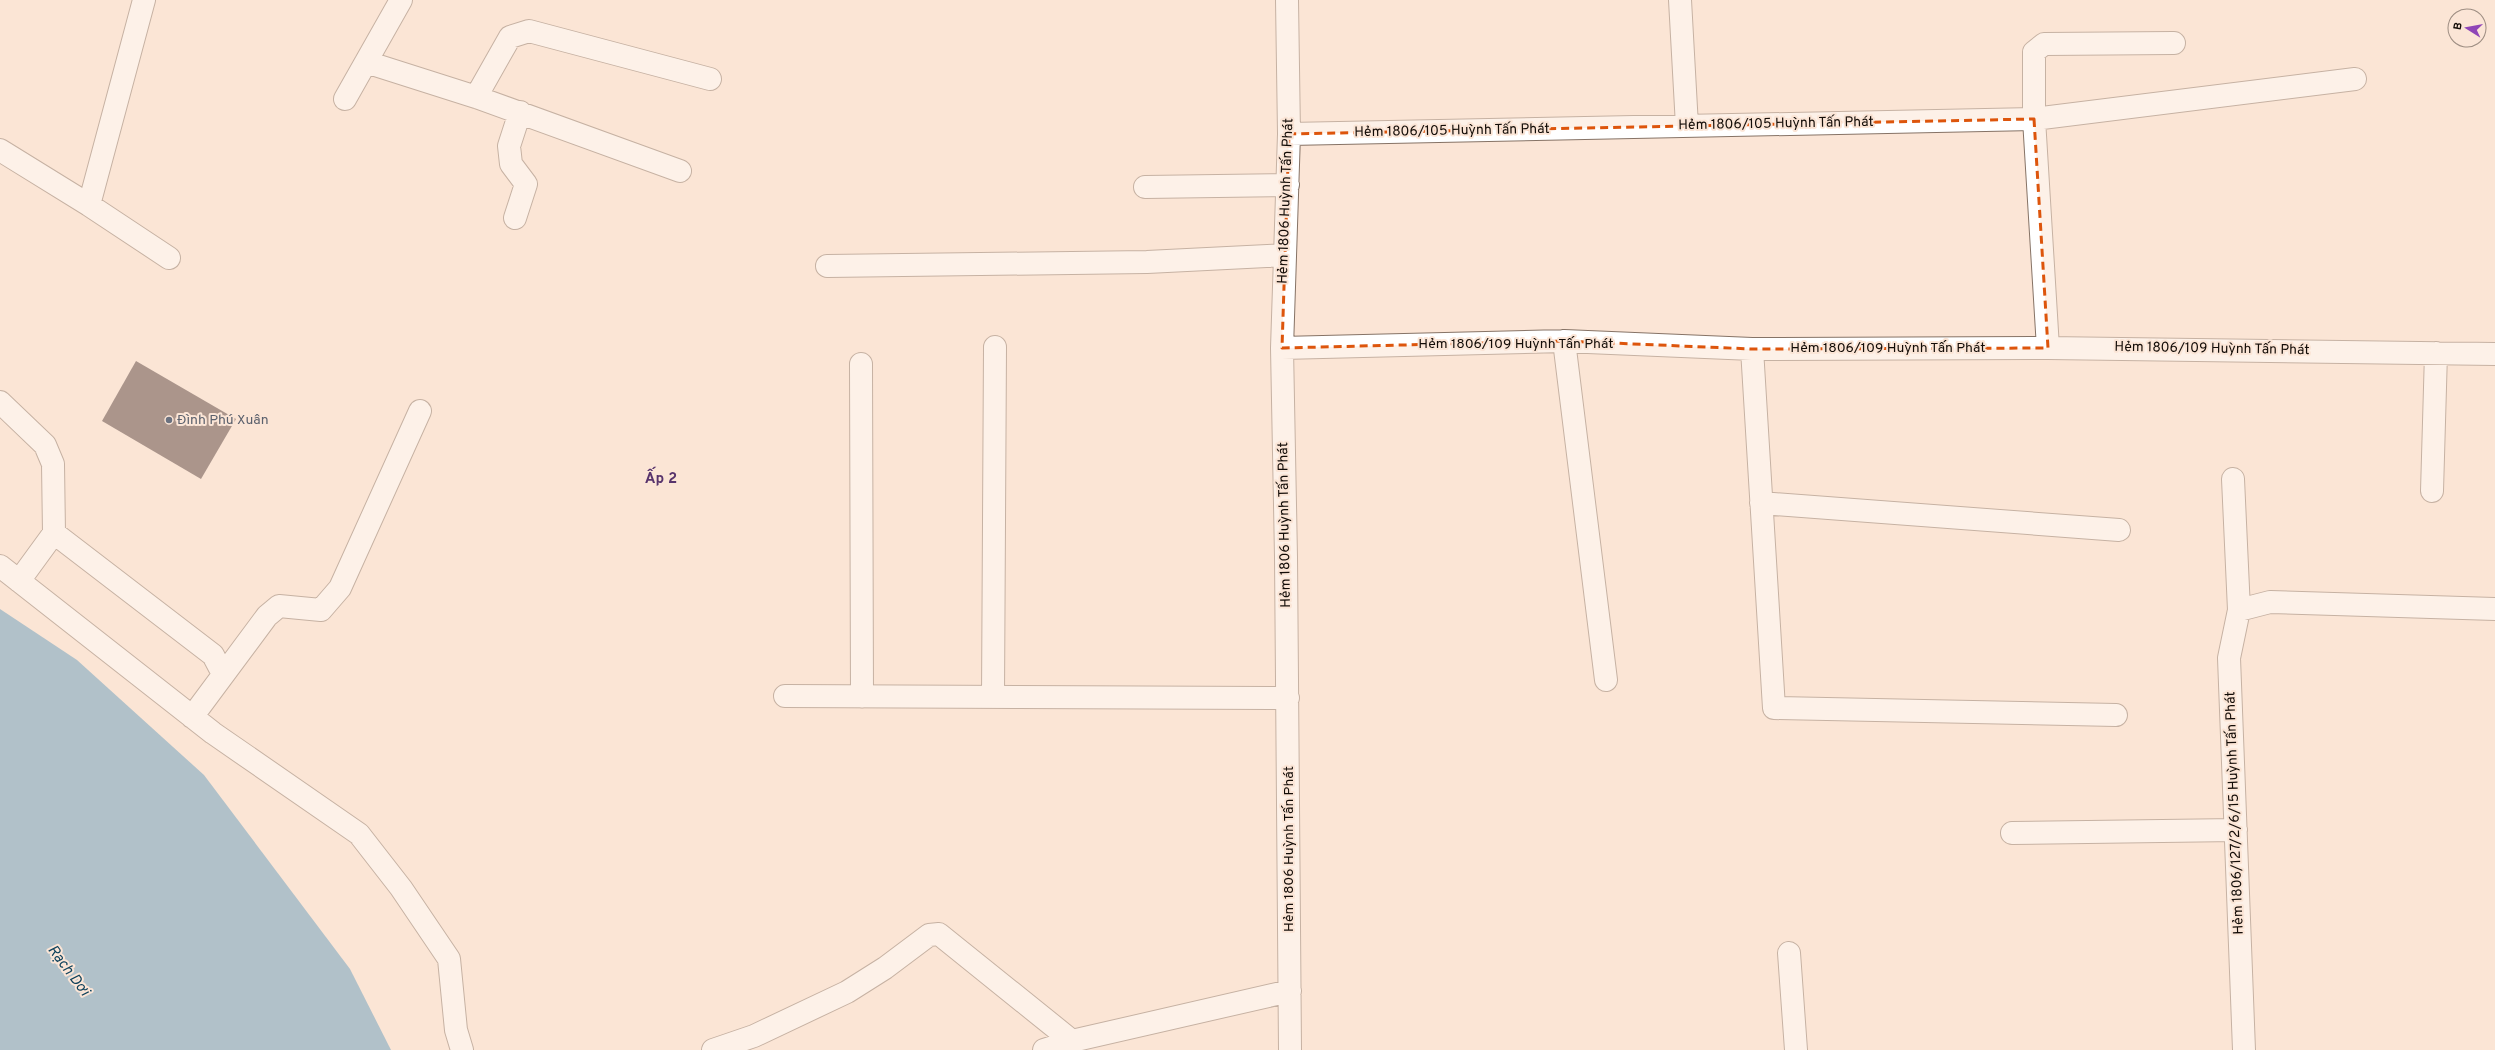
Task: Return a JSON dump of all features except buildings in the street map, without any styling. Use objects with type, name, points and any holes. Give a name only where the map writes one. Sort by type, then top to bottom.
[{"type":"street","points":[[90,205],[144,0]]},
{"type":"street","points":[[345,99],[401,0]]},
{"type":"street","name":"Hẻm 1806 Huỳnh Tấn Phát","points":[[1288,0],[1289,134],[1282,348],[1288,698],[1290,1050]]},
{"type":"street","points":[[1680,0],[1687,126]]},
{"type":"street","points":[[476,97],[510,36],[529,32],[710,79]]},
{"type":"street","points":[[2048,348],[2034,119],[2034,52],[2044,44],[2174,43]]},
{"type":"street","points":[[366,62],[520,112],[680,171]]},
{"type":"street","name":"Hẻm 1806/105 Huỳnh Tấn Phát","points":[[1289,134],[2034,119],[2355,79]]},
{"type":"street","points":[[515,218],[526,184],[511,164],[509,146],[520,112]]},
{"type":"street","points":[[0,150],[90,205],[169,258]]},
{"type":"street","points":[[1145,187],[1288,185]]},
{"type":"street","points":[[827,266],[1147,262],[1285,255]]},
{"type":"street","points":[[1564,341],[1606,680]]},
{"type":"street","name":"Hẻm 1806/109 Huỳnh Tấn Phát","points":[[1282,348],[1564,341],[1752,349],[2048,348],[2495,354]]},
{"type":"street","points":[[993,697],[995,347]]},
{"type":"street","points":[[1752,349],[1774,708],[2116,715]]},
{"type":"street","points":[[2432,491],[2436,353]]},
{"type":"street","points":[[861,364],[862,697]]},
{"type":"street","points":[[0,402],[45,445],[53,464],[54,534],[19,581]]},
{"type":"street","points":[[192,717],[256,629],[280,606],[289,606],[316,611],[327,606],[340,588],[420,411]]},
{"type":"street","name":"Hẻm 1806/127/2/6/15 Huỳnh Tấn Phát","points":[[2233,479],[2239,610],[2229,658],[2244,1050]]},
{"type":"street","points":[[1761,503],[2119,530]]},
{"type":"street","points":[[54,534],[213,655],[223,674]]},
{"type":"street","points":[[0,566],[192,717],[359,834],[401,888],[449,959],[456,1030],[462,1050]]},
{"type":"street","points":[[2239,610],[2270,602],[2495,609]]},
{"type":"street","points":[[785,696],[1288,698]]},
{"type":"street","points":[[2012,833],[2236,830]]},
{"type":"street","points":[[713,1050],[754,1036],[847,992],[885,968],[929,935],[939,934],[1072,1041]]},
{"type":"street","points":[[1789,953],[1796,1050]]},
{"type":"street","points":[[1044,1050],[1072,1041],[1290,991]]},
{"type":"highlighted area","points":[[2034,119],[2048,348],[1752,349],[1564,341],[1282,348],[1289,134]]},
{"type":"water","name":"Rạch Dơi","points":[[0,609],[77,660],[204,775],[350,969],[391,1050],[0,1050]]},
{"type":"place","name":"Đình Phú Xuân","points":[[169,420]]},
{"type":"district","name":"Ấp 2","points":[[661,479]]}]
